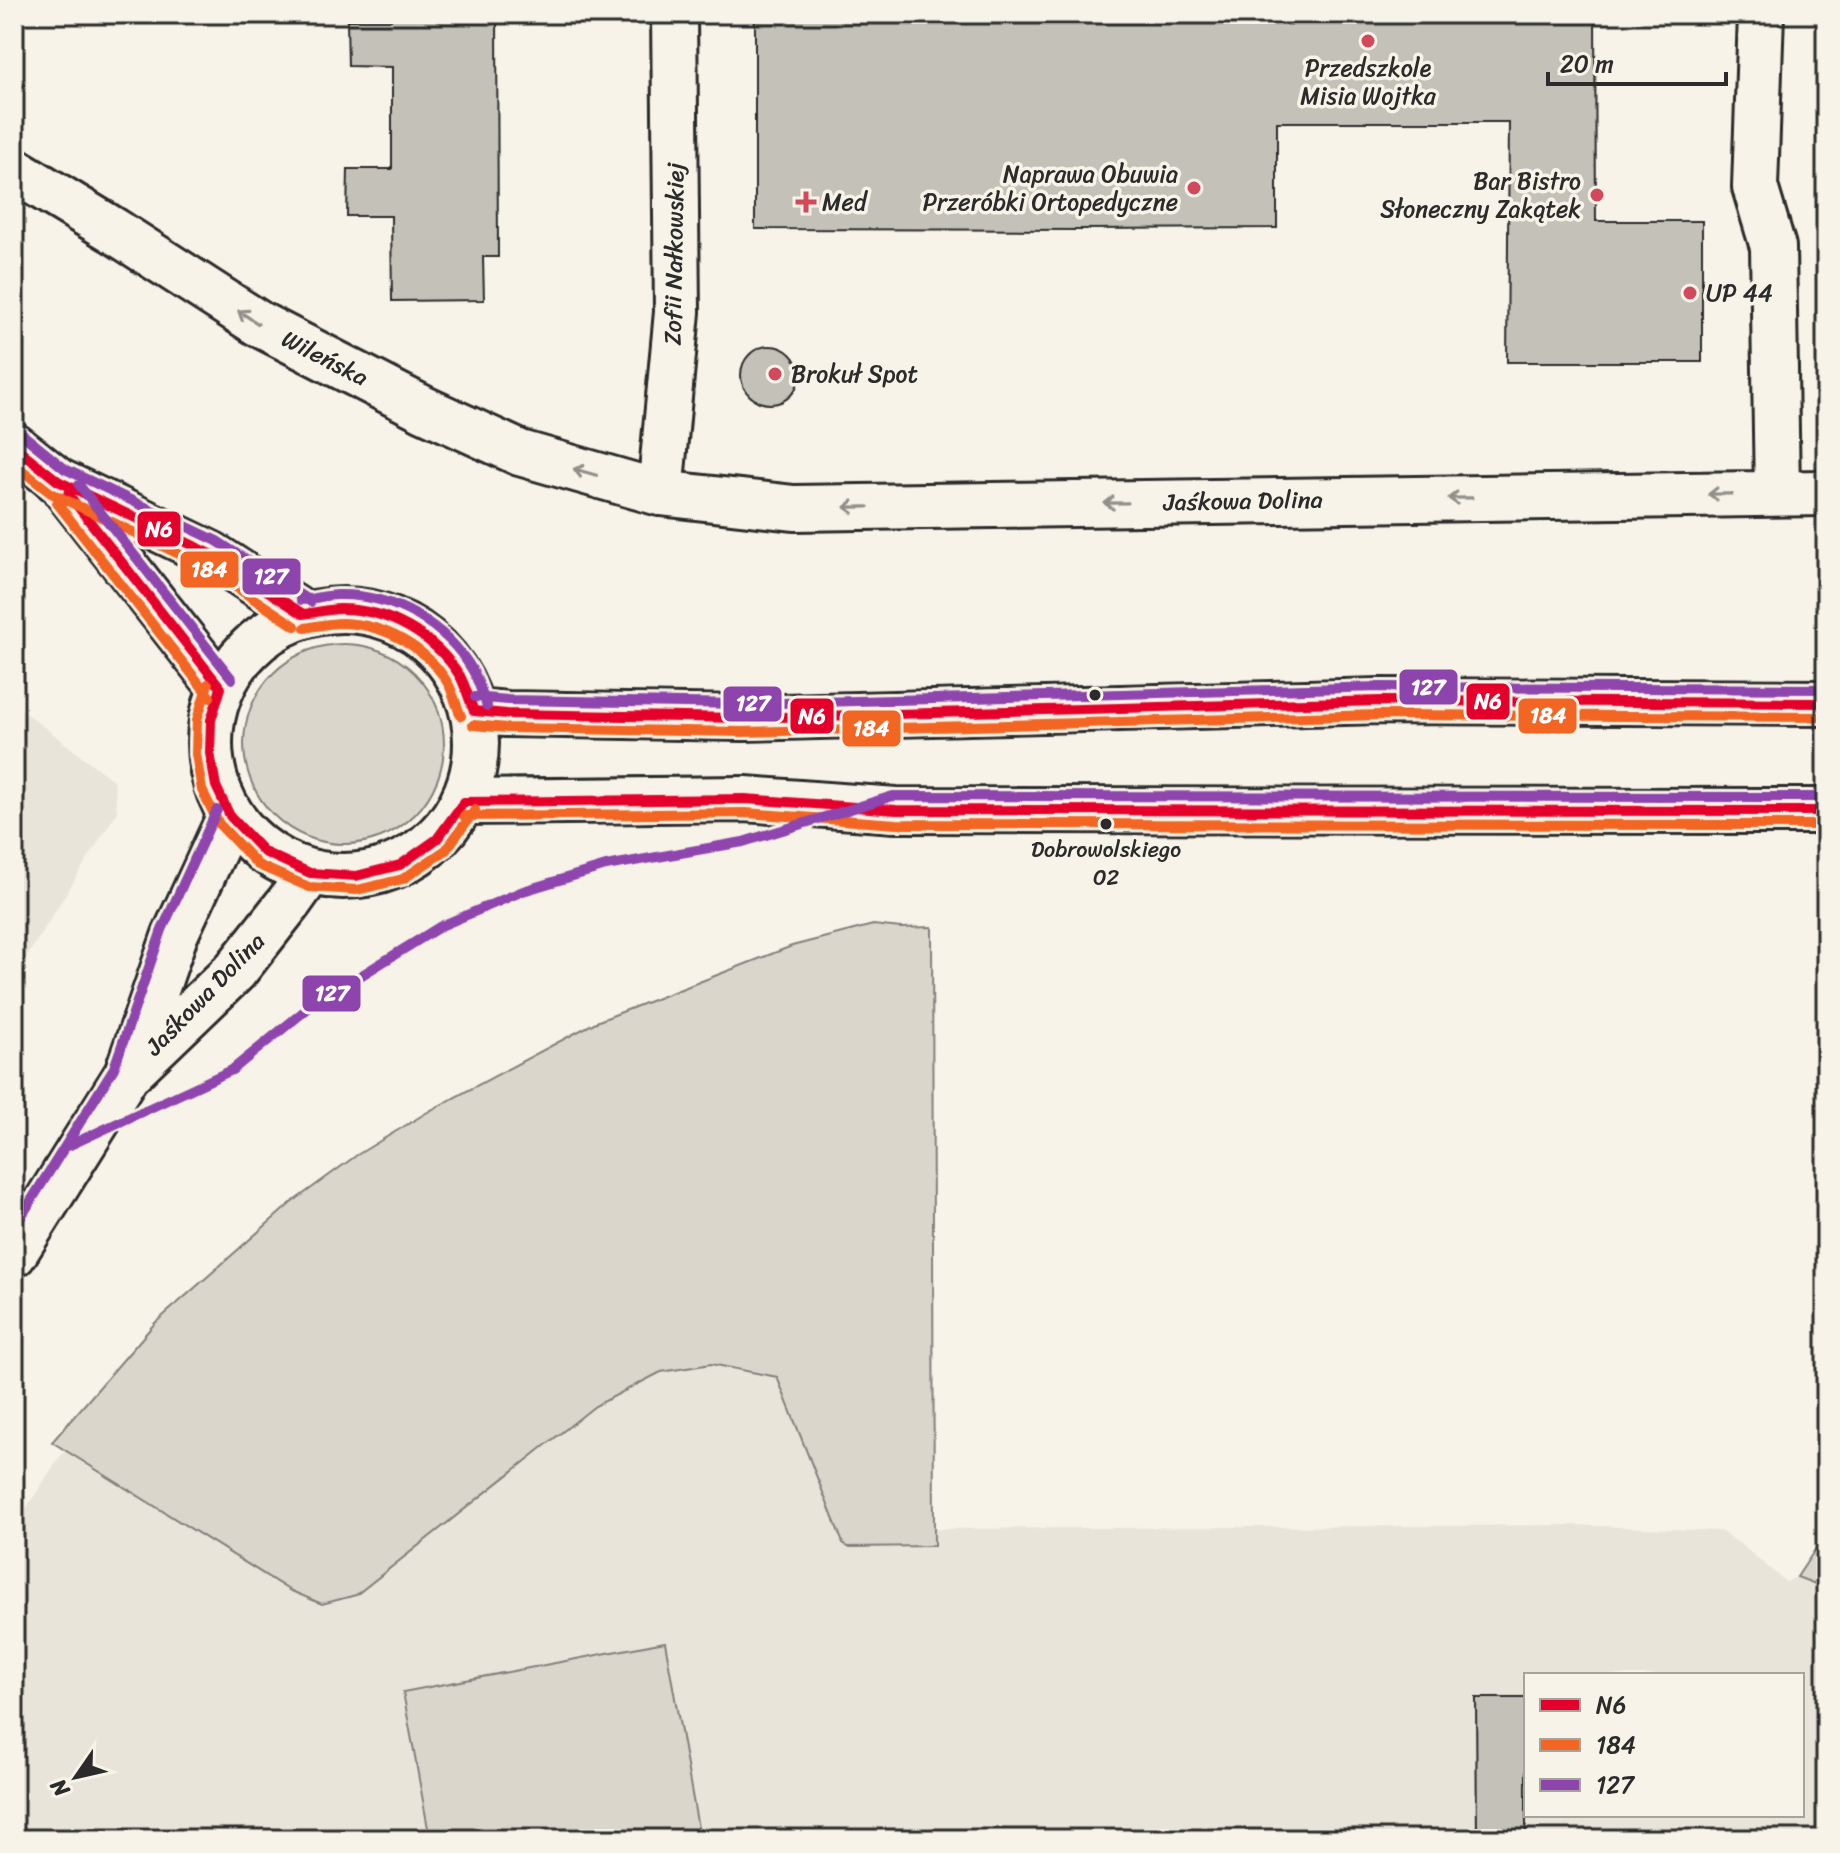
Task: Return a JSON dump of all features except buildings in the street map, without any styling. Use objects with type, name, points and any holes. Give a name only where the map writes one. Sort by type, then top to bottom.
[{"type":"street","name":"Zofii Nałkowskiej","points":[[660,493],[677,312],[674,14]]},
{"type":"street","points":[[1761,14],[1755,187],[1773,247],[1777,493]]},
{"type":"street","name":"Wileńska","points":[[14,170],[259,324],[424,409],[520,453],[660,493]]},
{"type":"street","points":[[14,446],[58,481],[211,554],[303,614]]},
{"type":"street","points":[[58,481],[221,688]]},
{"type":"street","name":"Jaśkowa Dolina","points":[[660,493],[794,508],[1826,493]]},
{"type":"street","points":[[339,609],[375,613],[409,626],[446,658],[461,678],[474,711],[476,758],[464,802],[437,839],[400,865],[356,876],[310,873],[264,852],[230,816],[216,786],[210,753],[211,720],[221,688],[241,656],[269,631],[303,614],[339,609]]},
{"type":"street","points":[[474,711],[743,718],[1380,701],[1826,703]]},
{"type":"street","points":[[464,802],[745,799],[896,810],[1826,811]]},
{"type":"street","name":"Jaśkowa Dolina","points":[[14,1254],[127,1074],[175,935],[230,816]]},
{"type":"street","name":"Jaśkowa Dolina","points":[[127,1074],[235,971],[310,873]]},
{"type":"shaded area","points":[[344,644],[382,652],[415,673],[436,706],[444,744],[436,782],[415,815],[382,836],[344,844],[306,836],[273,815],[252,782],[244,744],[252,706],[273,673],[306,652]]},
{"type":"shaded area","points":[[14,704],[114,781],[117,812],[14,977]]},
{"type":"shaded area","points":[[873,925],[932,927],[934,1546],[848,1547],[843,1543],[777,1377],[711,1364],[661,1372],[595,1406],[356,1595],[322,1604],[289,1590],[52,1442],[155,1323],[291,1203],[357,1155],[431,1110],[596,1022],[792,946]]},
{"type":"shaded area","points":[[711,1364],[777,1377],[843,1543],[848,1547],[934,1546],[933,1529],[1572,1525],[1720,1531],[1786,1582],[1797,1577],[1826,1588],[1826,1839],[14,1839],[14,1527],[65,1451],[289,1590],[322,1604],[356,1595],[595,1406],[661,1372]]},
{"type":"shaded area","points":[[1826,1533],[1826,1588],[1797,1577]]},
{"type":"shaded area","points":[[665,1642],[700,1839],[430,1839],[403,1692]]},
{"type":"transit line","name":"127","points":[[23,435],[65,469],[217,541],[311,602]]},
{"type":"transit line","name":"N6","points":[[14,446],[58,481],[211,554],[303,614]]},
{"type":"transit line","name":"184","points":[[14,464],[51,493],[204,566],[295,626]]},
{"type":"transit line","name":"127","points":[[79,485],[232,679]]},
{"type":"transit line","name":"N6","points":[[68,494],[221,688]]},
{"type":"transit line","name":"184","points":[[57,503],[210,697]]},
{"type":"transit line","name":"127","points":[[301,600],[333,595],[358,596],[398,606],[416,615],[433,626],[462,654],[475,675],[487,706]]},
{"type":"transit line","name":"N6","points":[[303,614],[335,609],[358,610],[392,619],[408,627],[449,661],[460,676],[474,711]]},
{"type":"transit line","name":"184","points":[[305,628],[337,623],[358,624],[390,633],[418,650],[441,673],[461,716]]},
{"type":"transit line","name":"184","points":[[208,684],[197,720],[196,754],[202,790],[219,824],[258,865],[309,887],[357,890],[403,879],[446,850],[475,810]]},
{"type":"transit line","name":"127","points":[[475,697],[743,704],[1380,687],[1826,689]]},
{"type":"transit line","name":"N6","points":[[221,688],[211,720],[210,753],[216,786],[230,816],[264,852],[310,873],[356,876],[400,865],[437,839],[464,802]]},
{"type":"transit line","name":"N6","points":[[474,711],[743,718],[1380,701],[1826,703]]},
{"type":"transit line","name":"184","points":[[473,725],[743,732],[1380,715],[1826,717]]},
{"type":"transit line","name":"127","points":[[68,1146],[232,1070],[307,1009],[441,926],[523,891],[606,866],[743,842],[893,796],[1826,797]]},
{"type":"transit line","name":"N6","points":[[464,802],[745,799],[896,810],[1826,811]]},
{"type":"transit line","name":"127","points":[[14,1228],[114,1068],[162,930],[217,810]]},
{"type":"transit line","name":"184","points":[[464,816],[745,813],[896,824],[1826,825]]},
{"type":"place","name":"Przedszkole Misia Wojtka","points":[[1368,41]]},
{"type":"place","name":"Naprawa Obuwia Przeróbki Ortopedyczne","points":[[1194,188]]},
{"type":"place","name":"Bar Bistro Słoneczny Zakątek","points":[[1597,195]]},
{"type":"place","name":"Med","points":[[806,202]]},
{"type":"place","name":"UP 44","points":[[1690,293]]},
{"type":"place","name":"Brokuł Spot","points":[[775,374]]},
{"type":"place","name":"Dobrowolskiego 02","points":[[1106,824]]}]
